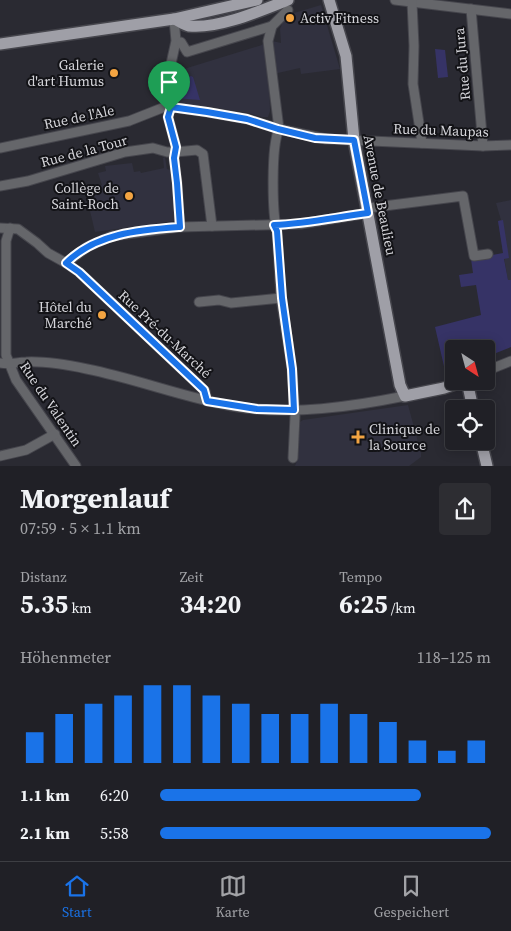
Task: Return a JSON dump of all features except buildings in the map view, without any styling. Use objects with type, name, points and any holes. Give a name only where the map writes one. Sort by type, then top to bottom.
[{"type":"main road","points":[[174,19],[186,12],[226,0]]},
{"type":"main road","points":[[0,44],[141,22],[174,19],[257,0]]},
{"type":"main road","name":"Avenue de Beaulieu","points":[[329,0],[346,56],[354,140],[400,386],[405,396]]},
{"type":"main road","points":[[174,19],[187,26],[210,25],[288,5]]},
{"type":"main road","points":[[405,396],[445,388]]},
{"type":"main road","points":[[483,450],[487,466]]},
{"type":"street","points":[[396,0],[511,14]]},
{"type":"street","points":[[412,2],[413,84],[422,143]]},
{"type":"street","points":[[288,5],[272,26],[268,41],[278,129],[275,140],[273,185],[274,225],[277,231],[282,298],[292,369],[294,410],[293,458]]},
{"type":"street","name":"Rue du Jura","points":[[472,9],[482,146]]},
{"type":"street","points":[[174,19],[176,41],[165,91],[168,117],[175,145],[174,158],[180,227]]},
{"type":"street","points":[[175,74],[178,62],[187,52],[272,26]]},
{"type":"street","points":[[181,42],[187,52]]},
{"type":"street","name":"Rue du Maupas","points":[[166,105],[247,119],[315,138],[482,146],[511,145]]},
{"type":"street","name":"Rue de l'Ale","points":[[0,148],[128,120],[166,105]]},
{"type":"street","name":"Rue de la Tour","points":[[0,186],[28,181],[125,152],[153,148],[167,152],[197,150],[203,154],[212,226]]},
{"type":"street","points":[[66,263],[87,247],[112,236],[180,227],[310,223],[368,210],[463,196],[474,256],[488,254]]},
{"type":"street","name":"Rue Pré-du-Marché","points":[[0,228],[18,229],[48,253],[66,263],[85,278],[204,390],[207,401]]},
{"type":"street","points":[[10,228],[6,241],[5,364],[25,362],[80,368],[207,401],[257,409],[294,410],[341,406],[405,396]]},
{"type":"street","points":[[199,302],[219,300],[230,304],[282,298]]},
{"type":"street","points":[[495,367],[511,361]]},
{"type":"street","name":"Rue du Valentin","points":[[5,364],[76,466]]},
{"type":"street","points":[[0,456],[26,450],[55,434]]},
{"type":"shaded area","points":[[321,5],[340,69],[301,74],[300,68],[269,75],[270,111],[268,117],[211,107],[180,104],[172,100],[168,91],[171,73],[262,45],[264,42],[281,43],[280,29],[284,19],[294,13]]},
{"type":"shaded area","points":[[435,49],[445,50],[448,77],[438,78]]},
{"type":"shaded area","points":[[193,77],[200,100],[174,98],[172,88],[175,82]]},
{"type":"shaded area","name":"Collège de Saint-Roch","points":[[165,157],[167,169],[171,170],[174,221],[95,232],[86,194],[90,194],[90,187],[102,185],[98,173],[106,171],[105,166],[132,163],[134,172],[140,171],[141,173],[164,168],[163,158]]},
{"type":"shaded area","points":[[511,200],[511,280],[508,281],[498,221],[501,220],[496,203]]},
{"type":"shaded area","points":[[503,220],[509,258],[504,259],[508,280],[511,280],[511,347],[495,353],[495,340],[445,340],[445,371],[435,327],[481,315],[476,285],[461,287],[459,275],[473,273],[471,259],[503,253],[498,221]]},
{"type":"shaded area","name":"Clinique de la Source","points":[[408,405],[421,453],[421,457],[409,466],[295,466],[298,458],[300,422],[303,420]]},
{"type":"place","name":"Activ Fitness","points":[[290,18]]},
{"type":"place","name":"Galerie d'art Humus","points":[[114,73]]},
{"type":"place","name":"Collège de Saint-Roch","points":[[129,196]]},
{"type":"place","name":"Hôtel du Marché","points":[[102,315]]},
{"type":"place","name":"Clinique de la Source","points":[[358,437]]},
{"type":"route","points":[[171,107],[207,112],[247,119],[315,138],[354,140],[368,213],[310,223],[274,225],[277,231],[282,298],[292,369],[294,410],[257,409],[207,401],[204,390],[79,272],[66,263],[87,247],[112,236],[180,227],[174,158],[176,147],[168,117],[169,112],[171,107]]}]
